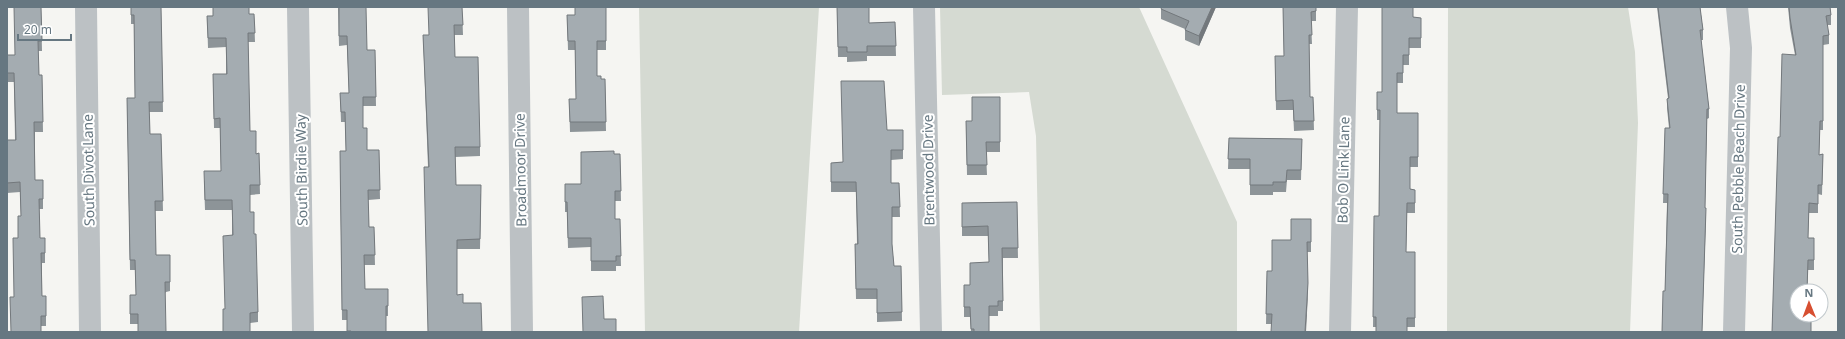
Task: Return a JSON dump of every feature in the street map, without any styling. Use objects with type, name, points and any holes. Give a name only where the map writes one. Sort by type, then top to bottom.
[{"type":"street","name":"South Divot Lane","points":[[86,7],[90,332]]},
{"type":"street","name":"South Birdie Way","points":[[298,7],[304,332]]},
{"type":"street","name":"Broadmoor Drive","points":[[518,7],[522,332]]},
{"type":"street","name":"Brentwood Drive","points":[[924,7],[932,332]]},
{"type":"street","name":"Bob O Link Lane","points":[[1340,332],[1347,7]]},
{"type":"street","name":"South Pebble Beach Drive","points":[[1734,332],[1741,48],[1737,7]]},
{"type":"shaded area","points":[[639,7],[819,7],[799,332],[645,332]]},
{"type":"shaded area","points":[[940,7],[1139,7],[1237,222],[1237,332],[1040,332],[1036,136],[1029,92],[942,95]]},
{"type":"shaded area","points":[[1448,7],[1628,7],[1635,52],[1638,123],[1630,332],[1447,332]]},
{"type":"building","points":[[14,7],[41,7],[42,41],[38,41],[39,75],[42,75],[43,122],[34,122],[35,180],[43,180],[43,199],[39,199],[40,238],[45,238],[45,253],[41,253],[42,296],[46,296],[46,316],[41,316],[41,332],[11,332],[10,297],[14,297],[13,238],[18,238],[18,216],[21,216],[20,182],[7,183],[7,140],[16,140],[14,73],[7,73],[7,55],[15,55]]},
{"type":"building","points":[[131,7],[161,7],[163,102],[149,102],[150,134],[161,134],[163,201],[155,201],[156,255],[170,255],[170,282],[165,282],[166,332],[138,332],[138,314],[130,314],[130,295],[136,295],[135,260],[130,260],[127,98],[135,98],[134,15],[131,15]]},
{"type":"building","points":[[213,7],[249,7],[249,14],[254,14],[255,33],[248,33],[250,131],[256,131],[256,154],[259,153],[260,185],[250,185],[250,212],[254,212],[254,234],[256,234],[258,312],[250,313],[250,332],[223,332],[223,309],[225,309],[223,236],[233,235],[232,200],[205,200],[204,171],[221,171],[220,118],[214,119],[213,74],[227,74],[226,38],[208,38],[207,16],[213,16]]},
{"type":"building","points":[[339,7],[366,7],[367,50],[375,50],[376,97],[363,97],[363,128],[367,128],[367,150],[379,150],[380,190],[368,190],[369,227],[374,227],[375,255],[364,255],[365,289],[388,289],[388,306],[386,306],[386,332],[347,331],[347,310],[342,310],[340,151],[346,151],[345,112],[341,112],[340,93],[349,93],[347,36],[339,36]]},
{"type":"building","points":[[428,7],[462,7],[463,25],[454,25],[455,57],[478,57],[480,147],[455,147],[456,185],[481,185],[480,239],[457,240],[457,295],[463,294],[463,303],[481,303],[482,332],[428,332],[424,167],[429,167],[423,35],[429,35]]},
{"type":"building","points":[[575,7],[606,7],[606,41],[597,41],[597,76],[601,76],[601,79],[605,79],[606,122],[570,122],[569,99],[576,99],[575,41],[568,41],[567,15],[575,15]]},
{"type":"building","points":[[837,7],[869,7],[869,23],[895,22],[896,46],[867,46],[867,52],[847,52],[847,47],[838,47]]},
{"type":"building","points":[[1162,7],[1212,7],[1199,36],[1185,30],[1189,21],[1161,9]]},
{"type":"building","points":[[1283,7],[1316,7],[1316,11],[1311,12],[1312,35],[1309,35],[1310,97],[1313,97],[1314,121],[1294,121],[1293,100],[1276,101],[1275,56],[1284,56]]},
{"type":"building","points":[[1382,7],[1413,7],[1413,17],[1421,18],[1421,38],[1409,38],[1409,55],[1403,55],[1403,73],[1397,73],[1397,113],[1418,113],[1418,157],[1410,157],[1410,189],[1415,190],[1415,203],[1407,203],[1406,252],[1415,252],[1415,318],[1407,318],[1407,332],[1376,332],[1376,317],[1373,317],[1374,216],[1379,216],[1380,110],[1377,110],[1377,92],[1382,92]]},
{"type":"building","points":[[1658,7],[1700,7],[1703,30],[1700,30],[1709,109],[1707,109],[1706,208],[1702,332],[1662,332],[1663,291],[1665,291],[1668,194],[1663,194],[1665,128],[1670,128],[1667,99],[1669,98]]},
{"type":"building","points":[[1789,7],[1830,7],[1831,15],[1826,16],[1829,35],[1823,36],[1823,121],[1820,121],[1819,155],[1823,154],[1822,185],[1818,185],[1818,204],[1809,203],[1808,238],[1814,238],[1814,260],[1808,260],[1807,283],[1789,283],[1789,323],[1811,323],[1811,332],[1772,332],[1782,54],[1796,55]]},
{"type":"building","points":[[841,81],[884,81],[887,130],[903,130],[903,150],[891,150],[891,183],[899,183],[900,207],[892,207],[892,244],[894,266],[901,266],[902,312],[877,313],[877,289],[856,289],[855,244],[858,244],[856,182],[831,182],[831,163],[843,162]]},
{"type":"building","points":[[972,97],[1000,97],[1000,142],[986,142],[987,165],[967,165],[966,121],[972,121]]},
{"type":"building","points":[[1229,138],[1302,139],[1301,170],[1287,170],[1286,182],[1273,182],[1273,185],[1250,185],[1250,159],[1228,159]]},
{"type":"building","points":[[614,151],[614,154],[620,154],[621,191],[615,191],[615,219],[620,219],[621,256],[616,256],[616,261],[591,261],[591,238],[568,238],[565,184],[581,184],[581,152]]},
{"type":"building","points":[[1017,202],[1018,248],[1002,248],[1003,301],[998,301],[998,306],[989,306],[989,332],[974,332],[974,329],[971,329],[970,307],[964,307],[964,285],[970,285],[970,263],[989,262],[988,226],[962,227],[962,203]]},
{"type":"building","points":[[1291,219],[1311,219],[1311,242],[1307,242],[1308,283],[1305,332],[1271,332],[1272,314],[1266,314],[1267,271],[1272,271],[1272,240],[1291,240]]},
{"type":"building","points":[[603,296],[604,319],[616,319],[616,332],[583,332],[582,297]]}]
